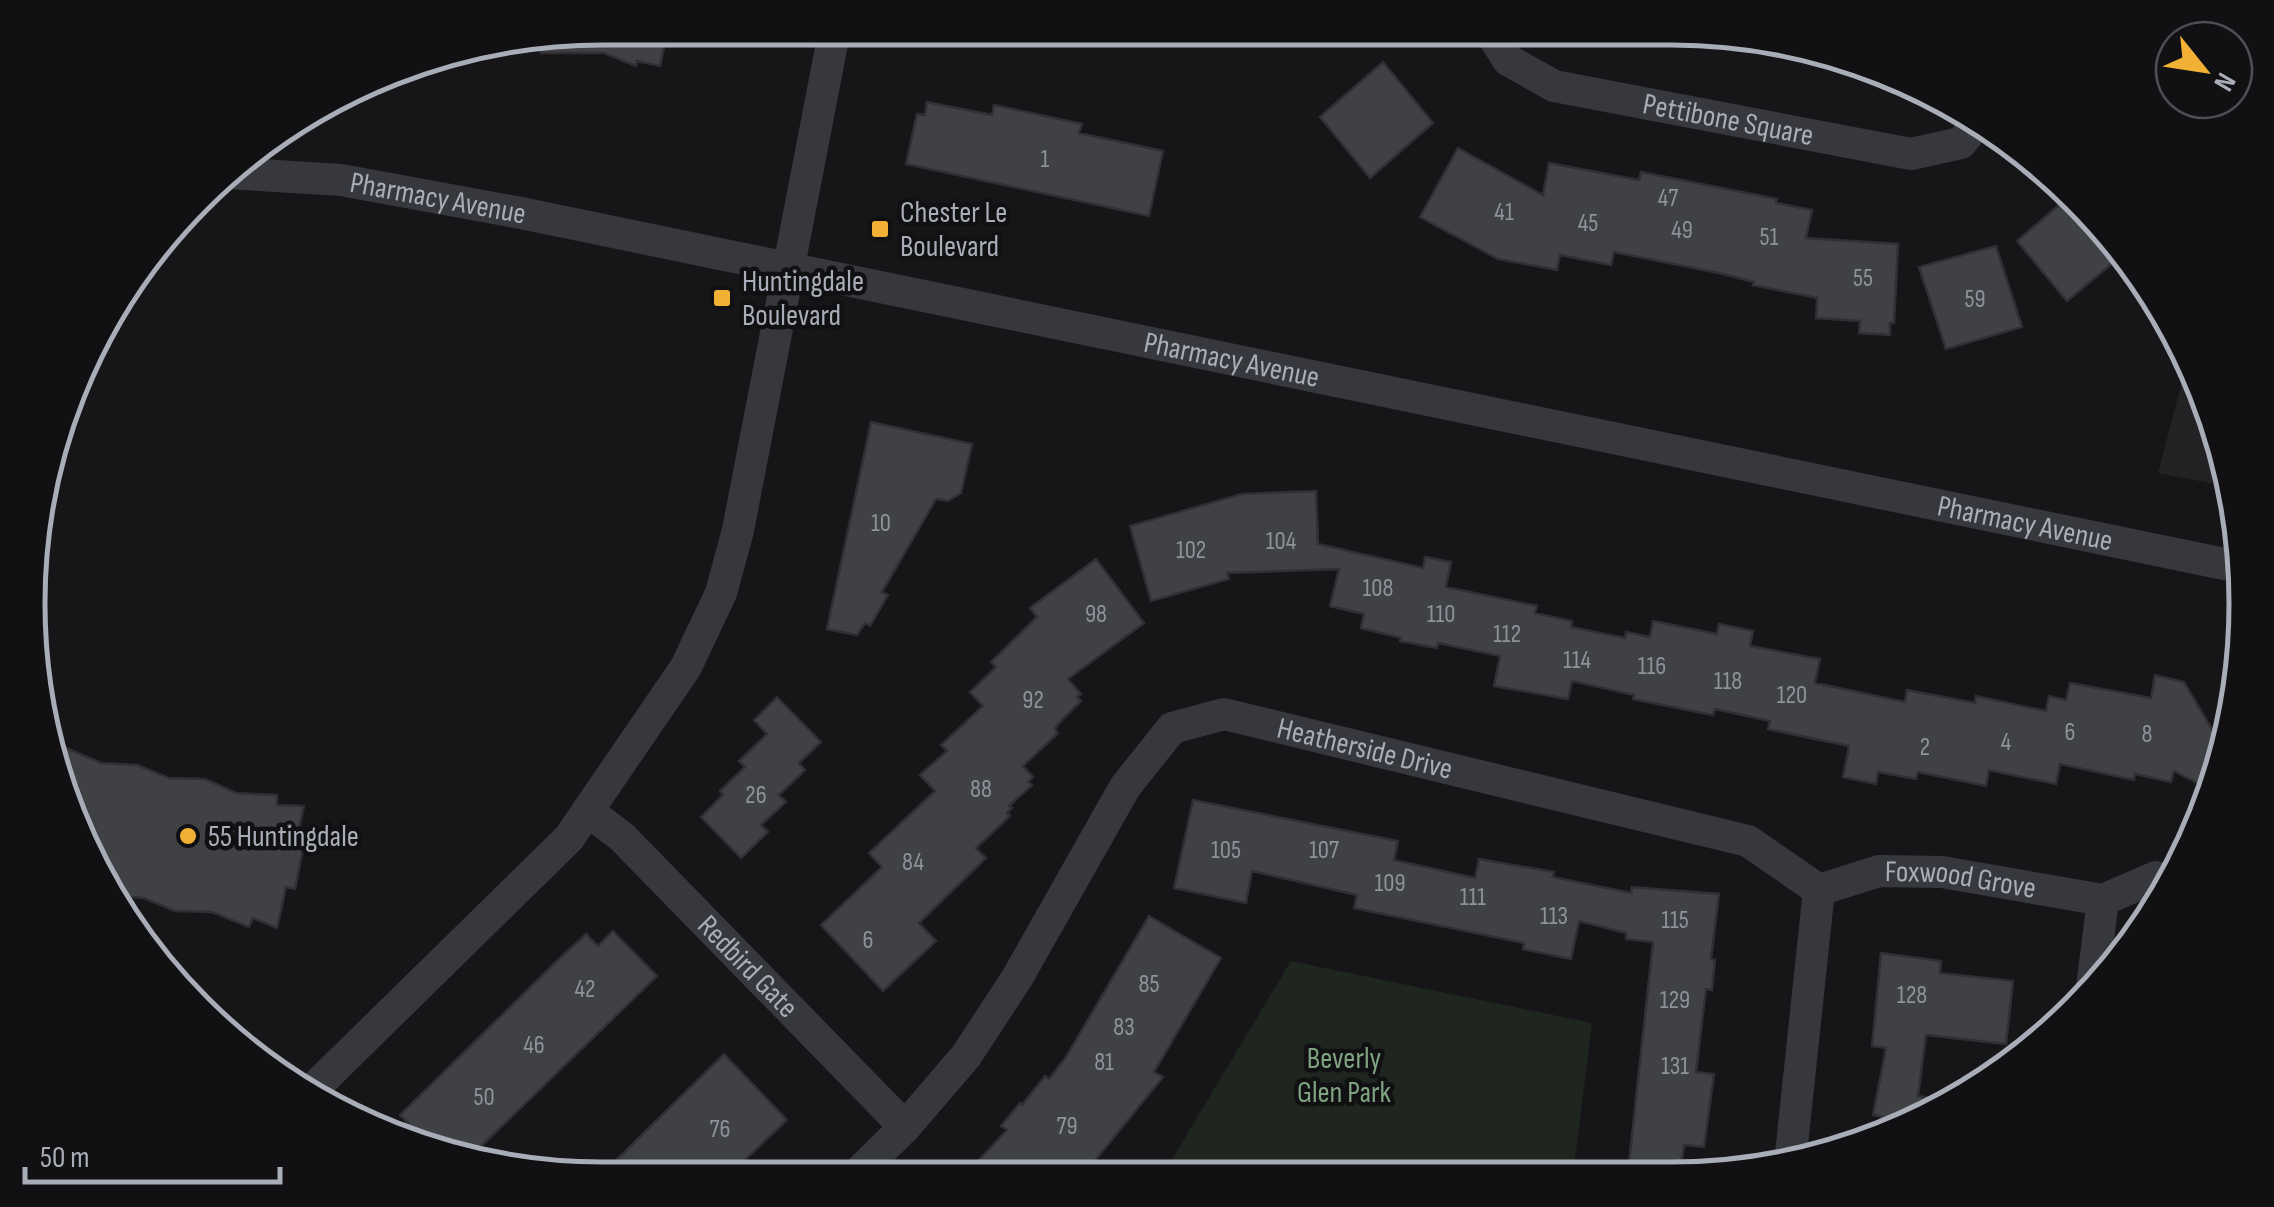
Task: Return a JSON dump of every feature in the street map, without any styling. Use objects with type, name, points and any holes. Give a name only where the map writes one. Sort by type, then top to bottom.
[{"type":"street","points":[[319,1084],[569,838],[686,666],[721,593],[746,495],[831,45]]},
{"type":"street","name":"Pettibone Square","points":[[1499,45],[1508,60],[1554,86],[1910,154],[1961,143],[1970,132]]},
{"type":"street","name":"Pharmacy Avenue","points":[[247,174],[341,180],[520,212],[2228,565]]},
{"type":"street","name":"Heatherside Drive","points":[[870,1162],[966,1056],[1017,978],[1125,787],[1172,728],[1224,714],[1748,840],[1820,890]]},
{"type":"street","name":"Redbird Gate","points":[[589,812],[622,837],[905,1127]]},
{"type":"street","name":"Foxwood Grove","points":[[1820,890],[1879,871],[1942,872],[2103,900]]},
{"type":"street","points":[[2094,967],[2103,900],[2157,877]]},
{"type":"street","points":[[1792,1148],[1820,890]]},
{"type":"shaded area","points":[[2182,381],[2216,484],[2158,473]]},
{"type":"green space","name":"Beverly Glen Park","points":[[1291,961],[1592,1023],[1575,1162],[1170,1162]]},
{"type":"building","points":[[664,45],[660,66],[637,61],[636,66],[604,53],[541,53],[541,49],[567,46]]},
{"type":"building","points":[[1383,62],[1433,123],[1370,178],[1320,117]]},
{"type":"building","points":[[927,102],[992,115],[994,105],[1082,124],[1079,133],[1163,151],[1149,216],[906,164],[917,114],[925,115]]},
{"type":"building","points":[[1458,148],[1543,195],[1549,163],[1639,180],[1641,172],[1777,199],[1776,203],[1812,210],[1806,238],[1898,244],[1890,335],[1859,333],[1860,321],[1816,318],[1817,298],[1614,252],[1611,265],[1560,255],[1557,270],[1498,259],[1420,217]]},
{"type":"building","points":[[2060,204],[2113,263],[2067,301],[2017,241]]},
{"type":"building","points":[[1996,246],[2022,327],[1946,349],[1919,267]]},
{"type":"building","points":[[871,422],[972,444],[961,493],[948,501],[936,499],[882,592],[888,595],[870,626],[865,623],[857,635],[827,629]]},
{"type":"building","points":[[1316,491],[1318,544],[1423,568],[1425,557],[1451,562],[1446,587],[1537,606],[1535,613],[1572,621],[1571,627],[1625,638],[1626,632],[1650,637],[1653,621],[1717,634],[1719,624],[1753,631],[1750,646],[1820,659],[1815,683],[1905,702],[1907,690],[1975,703],[1976,696],[2046,711],[2049,696],[2066,700],[2070,683],[2151,698],[2155,675],[2184,682],[2214,732],[2210,748],[2199,784],[2174,771],[2171,782],[2135,774],[2134,780],[2060,764],[2056,784],[1989,770],[1986,786],[1918,772],[1916,779],[1878,772],[1876,784],[1843,777],[1849,746],[1768,729],[1770,721],[1715,709],[1713,715],[1633,699],[1634,695],[1572,681],[1568,699],[1494,686],[1500,656],[1438,643],[1437,648],[1400,641],[1401,638],[1361,628],[1364,614],[1330,606],[1339,569],[1227,573],[1229,579],[1151,601],[1130,526],[1242,494]]},
{"type":"building","points":[[1096,559],[1144,623],[1068,679],[1081,694],[1077,697],[1081,701],[1059,723],[1055,729],[1058,733],[1023,766],[1033,777],[1028,782],[1032,785],[1009,806],[1010,816],[976,848],[986,858],[919,923],[936,941],[883,991],[821,925],[882,867],[869,853],[935,791],[920,775],[947,751],[941,745],[983,706],[970,692],[996,667],[991,662],[1037,617],[1030,608]]},
{"type":"building","points":[[777,697],[821,742],[799,763],[805,770],[779,795],[786,802],[761,825],[768,832],[741,858],[701,817],[745,767],[739,761],[767,734],[754,720]]},
{"type":"building","name":"55 Huntingdale","points":[[64,747],[101,763],[137,765],[169,778],[205,779],[236,793],[277,795],[277,805],[304,806],[295,847],[303,849],[295,889],[286,887],[277,928],[253,918],[249,927],[212,912],[175,911],[144,898],[129,897],[88,817]]},
{"type":"building","points":[[1193,800],[1398,841],[1394,860],[1475,878],[1479,859],[1554,872],[1553,877],[1631,893],[1632,887],[1719,894],[1711,959],[1715,960],[1712,990],[1706,989],[1696,1072],[1714,1074],[1704,1147],[1684,1145],[1682,1162],[1629,1162],[1653,942],[1626,939],[1626,933],[1579,921],[1571,959],[1523,949],[1524,943],[1354,908],[1357,895],[1252,871],[1246,903],[1174,888]]},
{"type":"building","points":[[1149,916],[1221,958],[1154,1072],[1163,1077],[1094,1162],[977,1162],[1007,1130],[1001,1126],[1020,1103],[1045,1076],[1049,1079]]},
{"type":"building","points":[[613,931],[657,976],[480,1148],[406,1125],[400,1115],[559,959],[586,934],[598,946]]},
{"type":"building","points":[[1881,953],[1941,961],[1940,973],[2013,981],[2006,1044],[1926,1035],[1918,1096],[1929,1098],[1887,1118],[1873,1115],[1886,1048],[1872,1046]]},
{"type":"building","points":[[724,1054],[787,1120],[743,1162],[614,1162]]},
{"type":"place","name":"Chester Le Boulevard","points":[[880,229]]},
{"type":"place","name":"Huntingdale Boulevard","points":[[722,298]]},
{"type":"place","name":"55 Huntingdale","points":[[188,836]]}]
